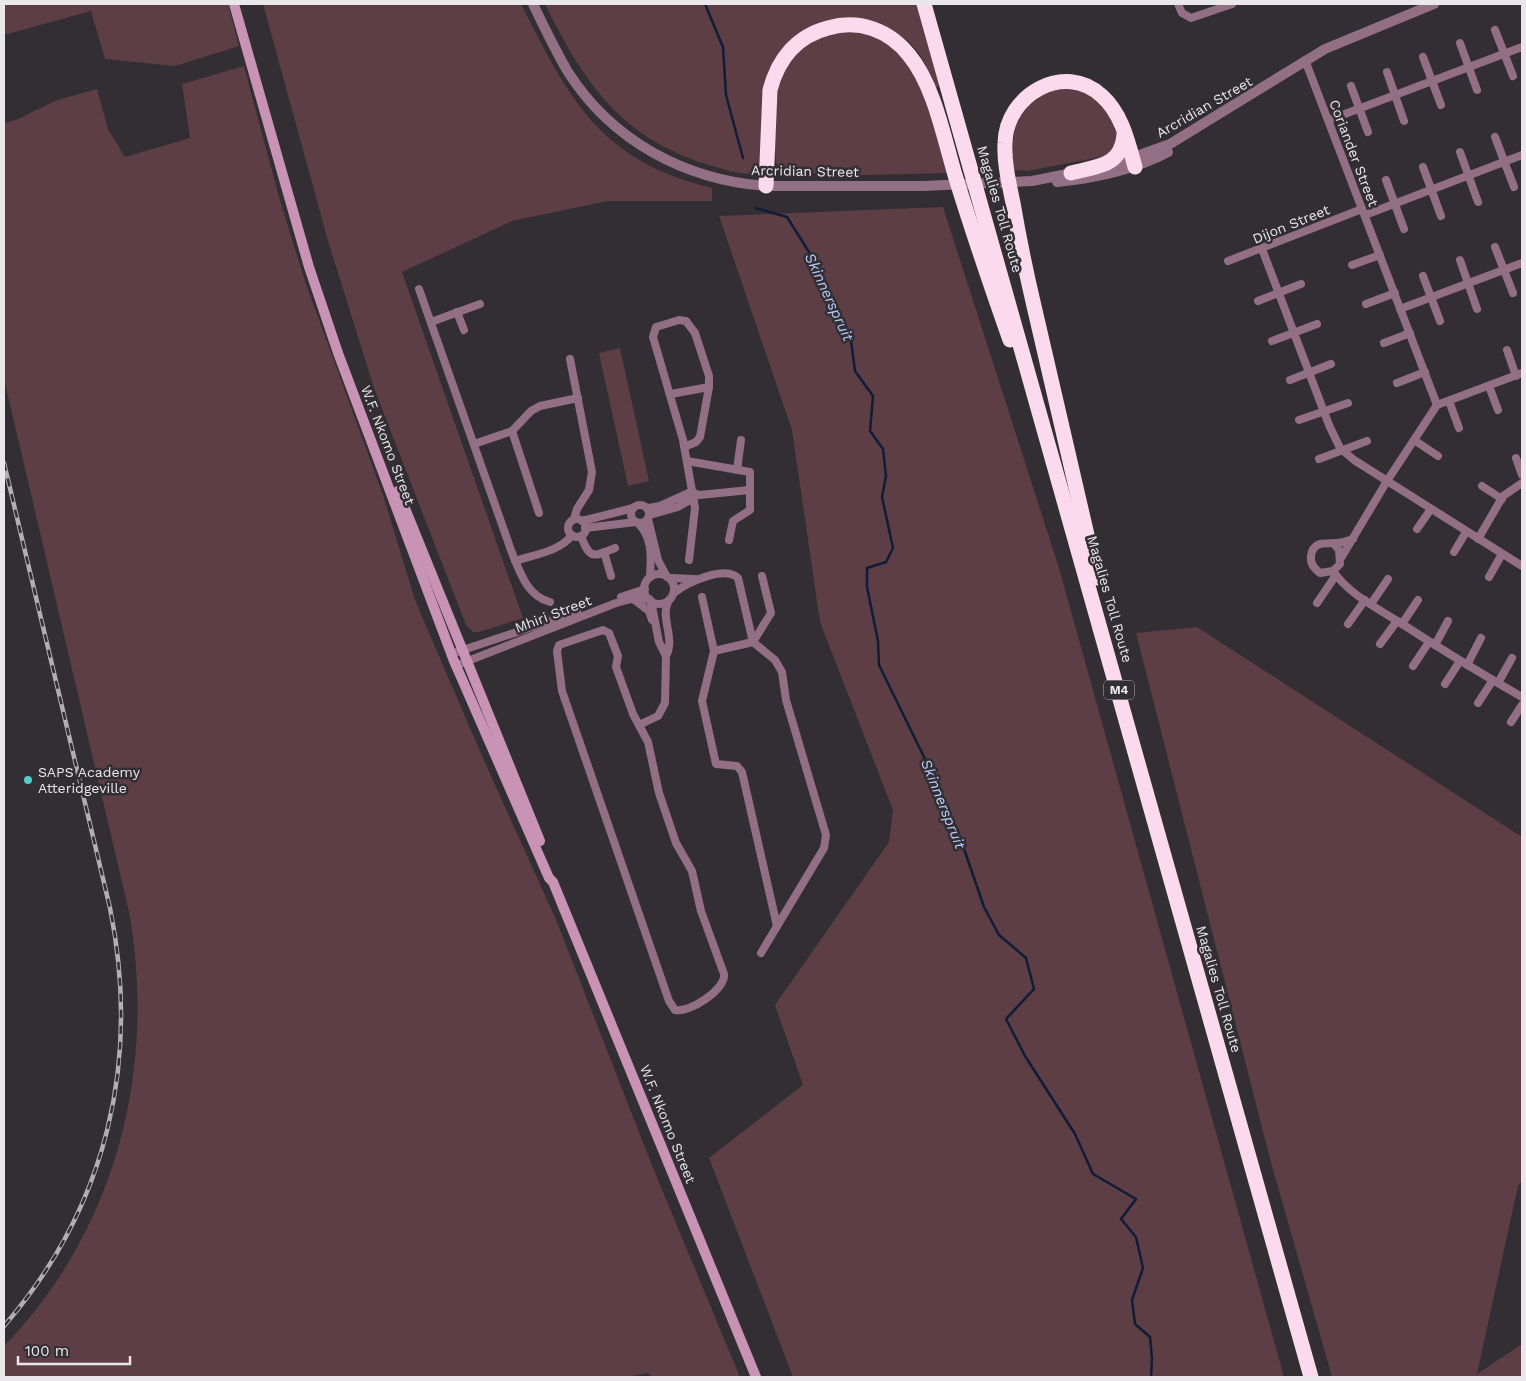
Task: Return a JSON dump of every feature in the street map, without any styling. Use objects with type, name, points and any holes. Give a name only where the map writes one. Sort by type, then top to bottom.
[{"type":"highway","name":"Magalies Toll Route","points":[[924,4],[1106,629],[1320,1377]]},
{"type":"highway","name":"Magalies Toll Route","points":[[933,4],[1311,1377]]},
{"type":"highway","points":[[766,186],[770,90],[782,60],[793,47],[807,36],[822,29],[852,24],[866,26],[883,32],[910,55],[928,88],[972,231],[1106,629]]},
{"type":"highway","points":[[1106,629],[1022,258],[1005,163],[1004,142],[1012,114],[1022,100],[1035,90],[1061,81],[1089,87],[1102,96],[1116,111],[1134,163]]},
{"type":"highway","points":[[1071,173],[1115,159],[1123,147],[1124,132]]},
{"type":"main road","name":"W.F. Nkomo Street","points":[[234,4],[323,312],[455,666],[549,878],[553,882]]},
{"type":"main road","name":"W.F. Nkomo Street","points":[[240,4],[326,306],[380,450],[468,660],[547,860],[553,882],[756,1377]]},
{"type":"street","name":"Arcridian Street","points":[[533,4],[569,72],[589,100],[629,138],[643,148],[704,176],[742,184],[766,186],[923,186],[1073,180],[1106,175],[1170,144],[1305,60],[1352,36],[1434,4]]},
{"type":"street","points":[[1178,4],[1182,13],[1187,17],[1197,17],[1232,4]]},
{"type":"street","points":[[1494,30],[1513,76]]},
{"type":"street","points":[[1460,43],[1477,90]]},
{"type":"street","points":[[1329,120],[1522,47]]},
{"type":"street","points":[[1423,57],[1440,105]]},
{"type":"street","name":"Coriander Street","points":[[1305,60],[1438,405]]},
{"type":"street","points":[[1387,72],[1404,122]]},
{"type":"street","points":[[1351,86],[1368,132]]},
{"type":"street","points":[[1495,137],[1514,187]]},
{"type":"street","points":[[1460,152],[1478,202]]},
{"type":"street","name":"Dijon Street","points":[[1228,261],[1363,212],[1395,204],[1522,155]]},
{"type":"street","name":"Arcridian Street","points":[[1036,181],[1071,173],[1134,163]]},
{"type":"street","points":[[1423,167],[1441,216]]},
{"type":"street","points":[[1386,180],[1404,229]]},
{"type":"street","points":[[1496,247],[1513,293]]},
{"type":"street","points":[[1262,249],[1324,412],[1342,450],[1466,532],[1522,566]]},
{"type":"street","points":[[1352,265],[1380,255]]},
{"type":"street","points":[[1460,260],[1477,309]]},
{"type":"street","points":[[1400,309],[1522,263]]},
{"type":"street","points":[[1423,276],[1440,321]]},
{"type":"street","points":[[1258,301],[1301,284]]},
{"type":"street","points":[[419,289],[515,561],[529,589],[536,596],[550,602]]},
{"type":"street","points":[[1366,304],[1395,293]]},
{"type":"street","points":[[431,322],[480,304]]},
{"type":"street","points":[[457,312],[464,330]]},
{"type":"street","points":[[684,447],[696,442],[700,438],[709,387],[709,376],[694,332],[686,321],[679,320],[656,328],[652,337],[671,394],[694,495],[695,508],[689,560]]},
{"type":"street","points":[[1272,341],[1317,324]]},
{"type":"street","points":[[1384,343],[1410,333]]},
{"type":"street","points":[[1317,603],[1340,564],[1341,558],[1387,481],[1438,405],[1519,374],[1507,350]]},
{"type":"street","points":[[570,359],[592,472],[589,490],[577,509],[581,536],[590,555],[615,548]]},
{"type":"street","points":[[1290,380],[1332,364]]},
{"type":"street","points":[[1398,383],[1425,372]]},
{"type":"street","points":[[1489,386],[1498,410]]},
{"type":"street","points":[[671,394],[709,387]]},
{"type":"street","points":[[474,444],[512,431],[535,408],[578,398]]},
{"type":"street","points":[[1449,401],[1459,428]]},
{"type":"street","points":[[1299,420],[1348,403]]},
{"type":"street","points":[[512,431],[539,513]]},
{"type":"street","points":[[737,470],[741,440]]},
{"type":"street","points":[[1414,440],[1438,456]]},
{"type":"street","points":[[1319,459],[1367,441]]},
{"type":"street","points":[[1516,458],[1522,475]]},
{"type":"street","points":[[687,461],[750,472],[750,510],[733,521],[730,540]]},
{"type":"street","points":[[1478,539],[1502,499],[1511,488],[1522,483]]},
{"type":"street","points":[[1482,486],[1502,499]]},
{"type":"street","points":[[580,523],[611,525],[637,522],[649,514],[694,495],[750,490]]},
{"type":"street","points":[[572,535],[568,528],[633,508],[640,504],[649,514],[658,560],[674,585],[666,611],[670,643],[666,656],[666,691],[663,710],[658,716],[639,725]]},
{"type":"street","points":[[633,508],[631,514],[649,537],[652,551],[650,577],[644,589],[650,600],[656,628]]},
{"type":"street","points":[[1417,529],[1431,509]]},
{"type":"street","points":[[609,514],[611,525]]},
{"type":"street","points":[[1454,552],[1466,532]]},
{"type":"street","points":[[515,561],[560,546],[567,542],[572,535]]},
{"type":"street","points":[[572,535],[581,536]]},
{"type":"street","points":[[1335,573],[1320,573],[1314,568],[1310,560],[1311,552],[1317,544],[1324,542],[1334,544],[1352,539]]},
{"type":"street","points":[[1334,544],[1341,558]]},
{"type":"street","points":[[604,552],[611,576]]},
{"type":"street","points":[[1489,577],[1502,554]]},
{"type":"street","points":[[650,577],[659,574],[669,577],[698,579],[726,573],[738,578],[753,642],[775,660],[782,672],[786,700],[826,835],[824,848],[761,953]]},
{"type":"street","points":[[1335,573],[1342,583],[1368,602],[1432,644],[1522,697]]},
{"type":"street","points":[[714,651],[753,642],[771,613],[762,576]]},
{"type":"street","points":[[650,600],[658,604],[698,579]]},
{"type":"street","points":[[1348,624],[1388,579]]},
{"type":"street","name":"Mhiri Street","points":[[451,654],[644,589]]},
{"type":"street","name":"Mhiri Street","points":[[455,666],[632,598],[641,596],[650,600]]},
{"type":"street","points":[[702,597],[714,651],[702,701],[716,764],[738,766],[742,772],[776,926]]},
{"type":"street","points":[[632,598],[649,611],[666,656]]},
{"type":"street","points":[[1380,644],[1418,600]]},
{"type":"street","points":[[1413,666],[1448,621]]},
{"type":"street","points":[[603,630],[609,632],[618,656],[616,667],[633,714],[639,725],[652,755],[659,793],[672,834],[692,871],[700,911],[725,980],[720,988],[690,1008],[680,1011],[675,1010],[669,1001],[564,698],[557,651],[559,645],[603,630]]},
{"type":"street","points":[[1445,684],[1464,663],[1481,638]]},
{"type":"street","points":[[1478,703],[1496,682],[1512,658]]},
{"type":"street","points":[[1511,722],[1522,705]]},
{"type":"shaded area","points":[[4,4],[228,4],[239,46],[175,66],[105,59],[91,11],[4,35]]},
{"type":"shaded area","points":[[263,4],[521,4],[555,69],[592,122],[615,143],[642,161],[674,176],[712,188],[712,201],[608,201],[512,221],[402,272],[523,618],[479,632],[473,632],[466,625],[374,388],[328,241]]},
{"type":"shaded area","points":[[545,4],[916,4],[940,86],[935,88],[918,52],[896,32],[875,23],[854,20],[832,22],[812,28],[793,40],[778,56],[766,77],[759,169],[751,173],[735,172],[686,157],[658,143],[633,127],[593,86],[560,34]]},
{"type":"shaded area","points":[[855,31],[881,39],[896,51],[908,65],[918,82],[932,118],[947,173],[866,175],[785,173],[777,165],[775,125],[777,101],[779,84],[786,68],[802,48],[816,40],[838,33]]},
{"type":"shaded area","points":[[244,66],[279,197],[305,281],[383,495],[415,600],[482,756],[557,922],[653,1168],[740,1377],[653,1377],[647,1373],[627,1377],[4,1377],[4,1346],[43,1301],[75,1252],[100,1200],[119,1145],[131,1088],[137,1030],[136,971],[129,912],[4,379],[4,123],[16,120],[57,100],[97,89],[108,129],[125,157],[190,138],[182,84]]},
{"type":"shaded area","points":[[1054,88],[1068,89],[1087,94],[1099,103],[1118,130],[1115,150],[1106,156],[1027,171],[1012,170],[1013,142],[1018,121],[1031,105]]},
{"type":"shaded area","points":[[943,207],[1059,568],[1284,1377],[793,1377],[709,1158],[803,1085],[775,1005],[889,842],[893,810],[820,622],[792,430],[719,216]]},
{"type":"shaded area","points":[[620,348],[649,481],[628,486],[599,353]]},
{"type":"shaded area","points":[[1197,627],[1522,837],[1522,1181],[1518,1186],[1477,1374],[1522,1344],[1522,1377],[1332,1377],[1270,1159],[1136,633]]},
{"type":"waterway","name":"Skinnerspruit","points":[[705,4],[723,47],[726,95],[743,158]]},
{"type":"waterway","name":"Skinnerspruit","points":[[756,208],[787,217],[819,268],[838,324],[851,341],[855,371],[873,396],[870,431],[883,449],[886,476],[882,497],[893,548],[886,562],[867,568],[867,587],[878,641],[879,665],[923,755],[963,846],[984,907],[999,935],[1026,958],[1034,989],[1006,1019],[1025,1056],[1075,1134],[1093,1174],[1136,1199],[1121,1219],[1136,1237],[1143,1268],[1132,1300],[1135,1324],[1150,1337],[1151,1377]]},
{"type":"railway","points":[[4,463],[110,908],[119,965],[121,1021],[117,1076],[107,1130],[91,1182],[68,1232],[39,1280],[4,1326]]},
{"type":"place","name":"SAPS Academy Atteridgeville","points":[[28,780]]}]
